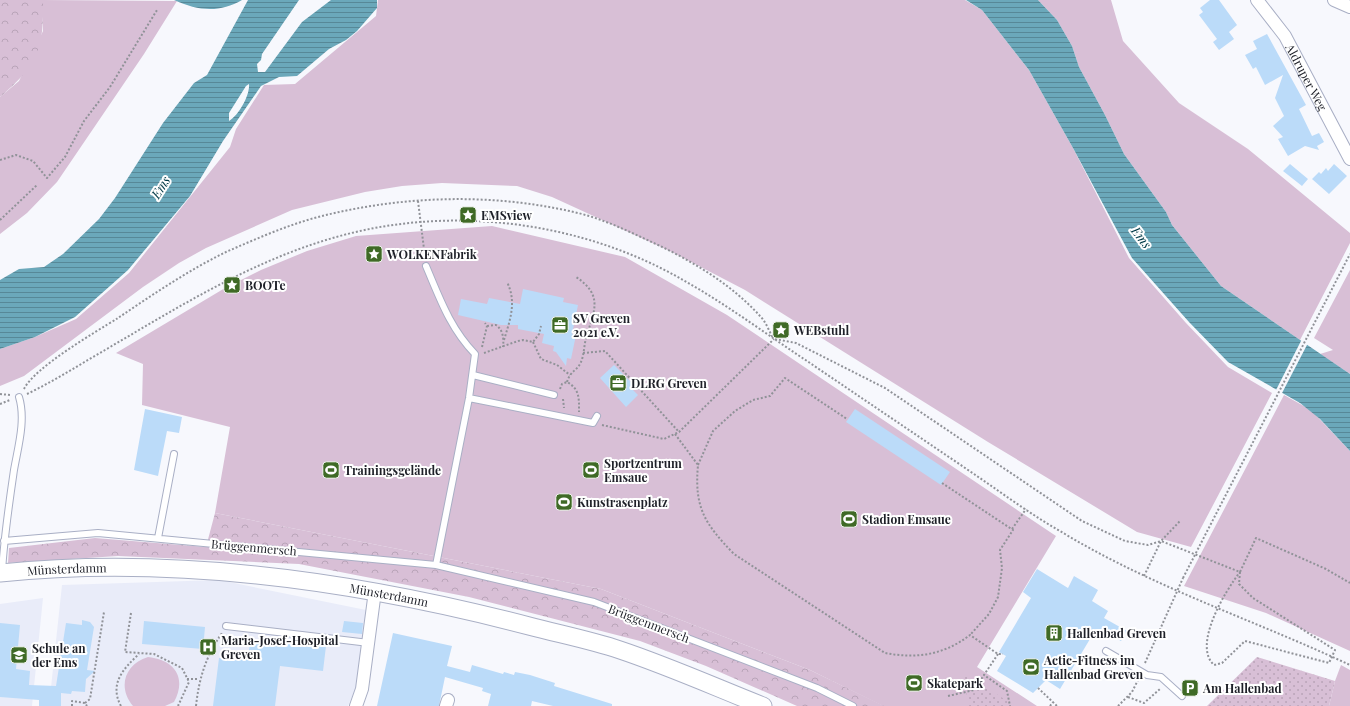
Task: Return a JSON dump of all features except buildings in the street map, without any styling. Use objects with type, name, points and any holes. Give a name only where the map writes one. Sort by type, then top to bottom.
[{"type":"main road","name":"Münsterdamm","points":[[1,573],[63,568],[134,567],[217,571],[261,575],[375,591],[468,610],[620,650],[763,706]]},
{"type":"street","name":"Aldruper Weg","points":[[1257,0],[1285,36],[1350,159]]},
{"type":"street","points":[[1334,0],[1350,7]]},
{"type":"street","points":[[356,706],[362,689],[375,591]]},
{"type":"lane","points":[[426,266],[448,318],[465,344],[475,354],[473,375],[436,565]]},
{"type":"lane","points":[[473,375],[554,394]]},
{"type":"lane","points":[[1,573],[4,541],[21,425],[22,404],[19,397]]},
{"type":"lane","points":[[468,398],[593,423],[597,416]]},
{"type":"lane","points":[[158,538],[174,454]]},
{"type":"lane","name":"Brüggenmersch","points":[[4,541],[98,533],[436,565],[594,602],[817,688],[853,706]]},
{"type":"lane","points":[[226,626],[368,643]]},
{"type":"lane","points":[[1106,651],[1147,675],[1161,677],[1182,696]]},
{"type":"path","points":[[0,160],[16,155],[32,160],[47,178],[65,157],[84,121],[110,87],[157,10]]},
{"type":"path","points":[[0,220],[37,185]]},
{"type":"path","points":[[19,397],[28,382],[40,370],[132,308],[224,253],[271,233],[325,215],[418,201],[483,199],[540,205],[583,214],[617,226],[690,260],[732,290],[762,317],[774,339]]},
{"type":"path","points":[[418,201],[426,266]]},
{"type":"path","points":[[0,404],[19,397],[59,377],[223,282],[278,256],[335,237],[364,230],[420,223],[479,221],[510,224],[568,234],[597,241],[682,279],[1060,531],[1143,576],[1350,665]]},
{"type":"path","points":[[1118,706],[1132,692],[1183,578],[1350,254]]},
{"type":"path","points":[[560,392],[560,387],[567,382],[570,375],[581,362],[586,336],[593,320],[595,302],[586,286],[576,278]]},
{"type":"path","points":[[503,347],[513,305],[513,296],[508,282]]},
{"type":"path","points":[[485,323],[487,326],[480,354],[523,340],[533,342]]},
{"type":"path","points":[[487,326],[496,325],[504,340]]},
{"type":"path","points":[[533,342],[539,334],[541,326]]},
{"type":"path","points":[[593,423],[664,439],[675,434],[679,432],[774,339]]},
{"type":"path","points":[[774,339],[796,343],[885,388],[1082,521],[1125,541],[1148,545],[1160,541],[1240,572]]},
{"type":"path","points":[[533,342],[541,359],[557,365],[570,375]]},
{"type":"path","points":[[583,353],[605,351],[679,432]]},
{"type":"path","points":[[847,419],[785,378],[770,396],[753,400],[734,411],[713,431],[698,465],[696,485],[700,509],[713,532],[734,554],[885,653],[902,656],[924,656],[960,642],[970,635],[989,614],[998,597],[1002,568],[1000,550],[1026,508]]},
{"type":"path","points":[[567,382],[573,385],[578,392],[580,421]]},
{"type":"path","points":[[562,418],[564,408],[563,397]]},
{"type":"path","points":[[675,434],[698,465]]},
{"type":"path","points":[[942,483],[1012,530]]},
{"type":"path","points":[[1143,576],[1160,541],[1180,521]]},
{"type":"path","points":[[1240,572],[1239,584],[1253,598],[1336,650],[1329,663],[1245,641],[1222,663],[1214,665],[1210,662],[1205,648],[1208,633],[1229,586],[1240,572],[1256,538],[1326,569],[1350,583]]},
{"type":"path","points":[[72,706],[72,701],[85,703],[90,699],[104,612]]},
{"type":"path","points":[[131,614],[125,652],[154,654],[182,668],[189,682],[178,706]]},
{"type":"path","points":[[196,706],[200,679],[209,654],[226,626]]},
{"type":"path","points":[[970,635],[998,654],[1003,654]]},
{"type":"path","points":[[121,706],[117,699],[117,684],[122,670],[139,654]]},
{"type":"path","points":[[948,696],[974,690],[998,654]]},
{"type":"path","points":[[984,675],[1008,691],[1010,706]]},
{"type":"path","points":[[187,679],[200,679]]},
{"type":"path","points":[[1038,688],[1057,706]]},
{"type":"path","points":[[1128,696],[1144,703],[1159,689]]},
{"type":"path","points":[[1050,706],[1053,702]]},
{"type":"shaded area","name":"Maria-Josef-Hospital Greven","points":[[219,580],[366,610],[357,685],[348,706],[49,706],[62,585]]},
{"type":"shaded area","name":"Schule an der Ems","points":[[43,598],[32,706],[0,706],[0,604]]},
{"type":"green space","points":[[0,0],[43,0],[43,17],[40,44],[31,65],[13,86],[0,97]]},
{"type":"green space","points":[[43,0],[177,1],[144,54],[57,182],[27,213],[0,234],[0,97],[19,81],[43,31]]},
{"type":"green space","points":[[378,0],[965,0],[982,10],[1029,70],[1073,148],[1129,258],[1186,323],[1228,367],[1272,393],[1191,547],[1137,532],[988,442],[745,290],[672,252],[552,197],[517,186],[442,183],[402,186],[365,192],[292,210],[206,248],[179,263],[143,287],[24,376],[0,386],[0,349],[35,337],[76,319],[129,273],[230,147],[236,129],[264,85],[295,84],[376,16]]},
{"type":"green space","points":[[1038,0],[1111,0],[1123,41],[1179,103],[1248,149],[1350,233],[1350,243],[1300,340],[1221,286],[1172,225],[1166,212],[1124,154],[1079,67],[1072,46],[1057,20]]},
{"type":"green space","name":"Sportzentrum Emsaue","points":[[492,226],[625,257],[727,315],[1056,536],[977,667],[1037,706],[883,706],[810,670],[601,589],[215,513],[230,427],[142,405],[143,364],[116,353],[225,288],[261,270],[307,251],[356,236]]},
{"type":"green space","points":[[1350,270],[1350,374],[1320,354],[1333,350],[1314,338]]},
{"type":"green space","points":[[1284,395],[1311,410],[1350,451],[1350,651],[1266,613],[1184,586]]},
{"type":"green space","points":[[215,513],[601,589],[810,670],[884,706],[797,706],[706,666],[640,641],[469,597],[299,564],[118,556],[8,563],[9,548],[95,538],[206,547]]},
{"type":"green space","points":[[148,657],[165,662],[172,666],[176,672],[179,678],[179,685],[178,693],[174,702],[165,706],[133,706],[128,699],[125,691],[126,677],[134,665],[140,660]]},
{"type":"green space","points":[[1257,657],[1335,681],[1329,706],[1207,706]]},
{"type":"green space","points":[[1341,665],[1350,670],[1350,706],[1329,706],[1335,681]]},
{"type":"green space","points":[[964,673],[1015,706],[968,706]]},
{"type":"water","points":[[174,0],[242,0],[225,7],[209,9],[183,4]]},
{"type":"water","name":"Ems","points":[[248,0],[299,0],[262,54],[261,60],[257,64],[258,72],[265,72],[302,22],[331,0],[377,0],[377,8],[357,31],[346,40],[329,49],[297,76],[279,77],[261,86],[223,141],[190,196],[128,270],[75,317],[35,337],[0,349],[0,280],[19,269],[44,267],[63,254],[99,219],[115,198],[163,123],[194,83],[207,75]],"holes":[[[249,84],[249,89],[240,110],[229,121],[229,113],[246,86]]]},
{"type":"water","name":"Ems","points":[[966,0],[1038,0],[1057,20],[1072,46],[1079,67],[1124,154],[1166,212],[1172,225],[1221,286],[1350,374],[1350,451],[1320,419],[1300,403],[1228,362],[1189,322],[1132,258],[1029,70],[982,10]]},
{"type":"pier","points":[[1302,339],[1308,343],[1281,395],[1275,392]]},
{"type":"place","name":"EMSview","points":[[468,215]]},
{"type":"place","name":"WOLKENFabrik","points":[[374,254]]},
{"type":"place","name":"BOOTe","points":[[232,285]]},
{"type":"place","name":"SV Greven 2021 e.V.","points":[[560,325]]},
{"type":"place","name":"WEBstuhl","points":[[781,330]]},
{"type":"place","name":"DLRG Greven","points":[[618,383]]},
{"type":"place","name":"Trainingsgelände","points":[[331,470]]},
{"type":"place","name":"Sportzentrum Emsaue","points":[[591,470]]},
{"type":"place","name":"Kunstrasenplatz","points":[[564,502]]},
{"type":"place","name":"Stadion Emsaue","points":[[849,519]]},
{"type":"place","name":"Hallenbad Greven","points":[[1054,633]]},
{"type":"place","name":"Maria-Josef-Hospital Greven","points":[[208,647]]},
{"type":"place","name":"Schule an der Ems","points":[[19,655]]},
{"type":"place","name":"Actic-Fitness im Hallenbad Greven","points":[[1031,667]]},
{"type":"place","name":"Skatepark","points":[[914,683]]},
{"type":"place","name":"Am Hallenbad","points":[[1190,688]]}]
